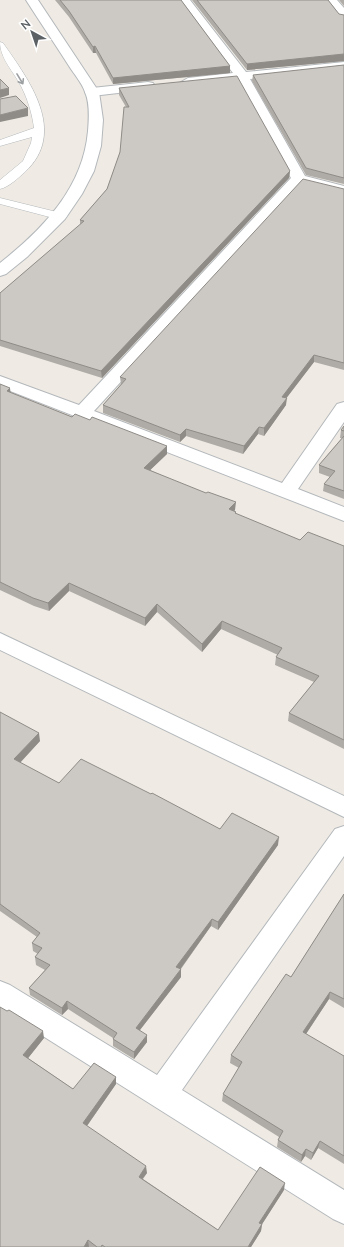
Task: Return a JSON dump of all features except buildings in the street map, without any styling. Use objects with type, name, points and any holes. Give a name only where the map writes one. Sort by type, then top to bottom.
[{"type":"street","points":[[0,271],[39,238],[61,216],[76,194],[94,150],[96,108],[92,92],[32,0]]},
{"type":"street","points":[[184,0],[242,76],[299,179],[344,191]]},
{"type":"street","points":[[331,0],[344,16]]},
{"type":"street","points":[[179,82],[344,66]]},
{"type":"street","points":[[92,92],[163,84]]},
{"type":"street","points":[[82,412],[299,179]]},
{"type":"street","points":[[0,381],[344,514]]},
{"type":"street","points":[[286,492],[344,408]]},
{"type":"street","points":[[0,642],[344,807]]},
{"type":"street","points":[[161,1095],[344,836]]},
{"type":"street","points":[[0,994],[344,1208]]},
{"type":"lane","points":[[0,45],[4,60],[26,96],[36,104],[40,131],[39,138],[30,160],[17,173],[0,186]]},
{"type":"lane","points":[[0,143],[40,131]]},
{"type":"lane","points":[[0,201],[61,216]]}]
